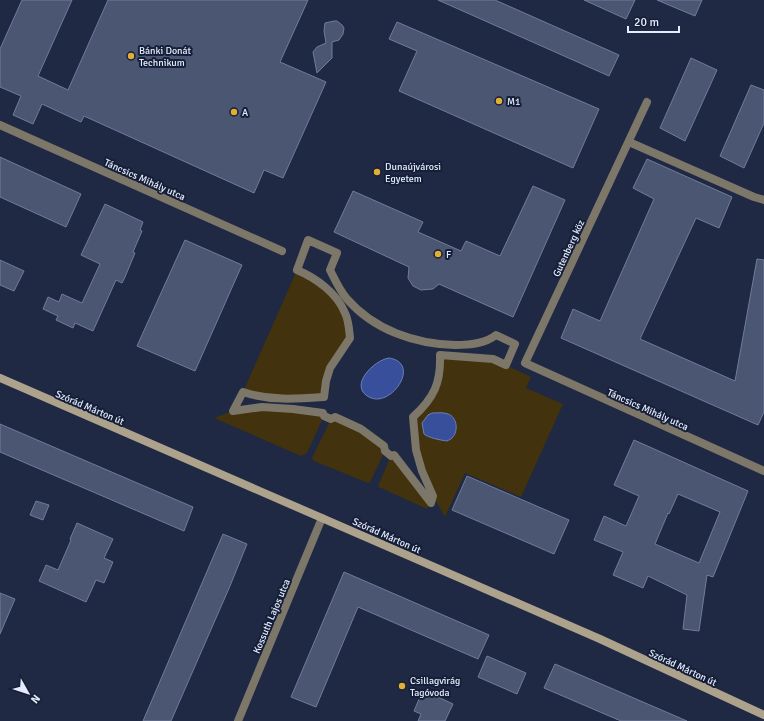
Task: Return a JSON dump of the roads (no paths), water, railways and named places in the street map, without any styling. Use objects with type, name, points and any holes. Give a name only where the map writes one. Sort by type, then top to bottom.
[{"type":"street","name":"Gutenberg köz","points":[[525,363],[647,102]]},
{"type":"street","name":"Táncsics Mihály utca","points":[[0,125],[282,251]]},
{"type":"street","points":[[629,142],[764,200]]},
{"type":"street","points":[[308,240],[337,253],[330,270],[338,286],[346,299],[382,327],[413,340],[434,343],[465,345],[480,343],[492,339],[496,335],[516,344],[506,365],[493,359],[440,355],[441,368],[438,384],[432,397],[414,418],[416,450],[422,471],[433,496],[432,503],[394,455],[391,456],[385,451],[384,446],[361,429],[335,417],[331,419],[324,416],[323,413],[262,407],[233,411],[243,392],[258,397],[278,399],[324,397],[326,381],[330,368],[350,338],[345,313],[327,288],[312,276],[297,270],[308,240]]},
{"type":"street","name":"Táncsics Mihály utca","points":[[525,363],[764,471]]},
{"type":"street","name":"Szórád Márton út","points":[[0,378],[600,639],[764,715]]},
{"type":"street","name":"Kossuth Lajos utca","points":[[238,721],[322,518]]},
{"type":"street","points":[[763,721],[764,715]]},
{"type":"water","points":[[389,358],[399,362],[403,368],[403,376],[400,384],[386,397],[378,399],[369,397],[363,392],[361,387],[362,380],[377,363]]},
{"type":"water","points":[[432,413],[446,413],[453,418],[456,424],[456,432],[452,438],[444,441],[424,434],[422,423],[428,415]]},
{"type":"place","name":"Bánki Donát Technikum","points":[[131,56]]},
{"type":"place","name":"M1","points":[[499,101]]},
{"type":"place","name":"A","points":[[234,112]]},
{"type":"place","name":"Dunaújvárosi Egyetem","points":[[377,172]]},
{"type":"place","name":"F","points":[[438,254]]},
{"type":"place","name":"Csillagvirág Tagóvoda","points":[[402,686]]}]
